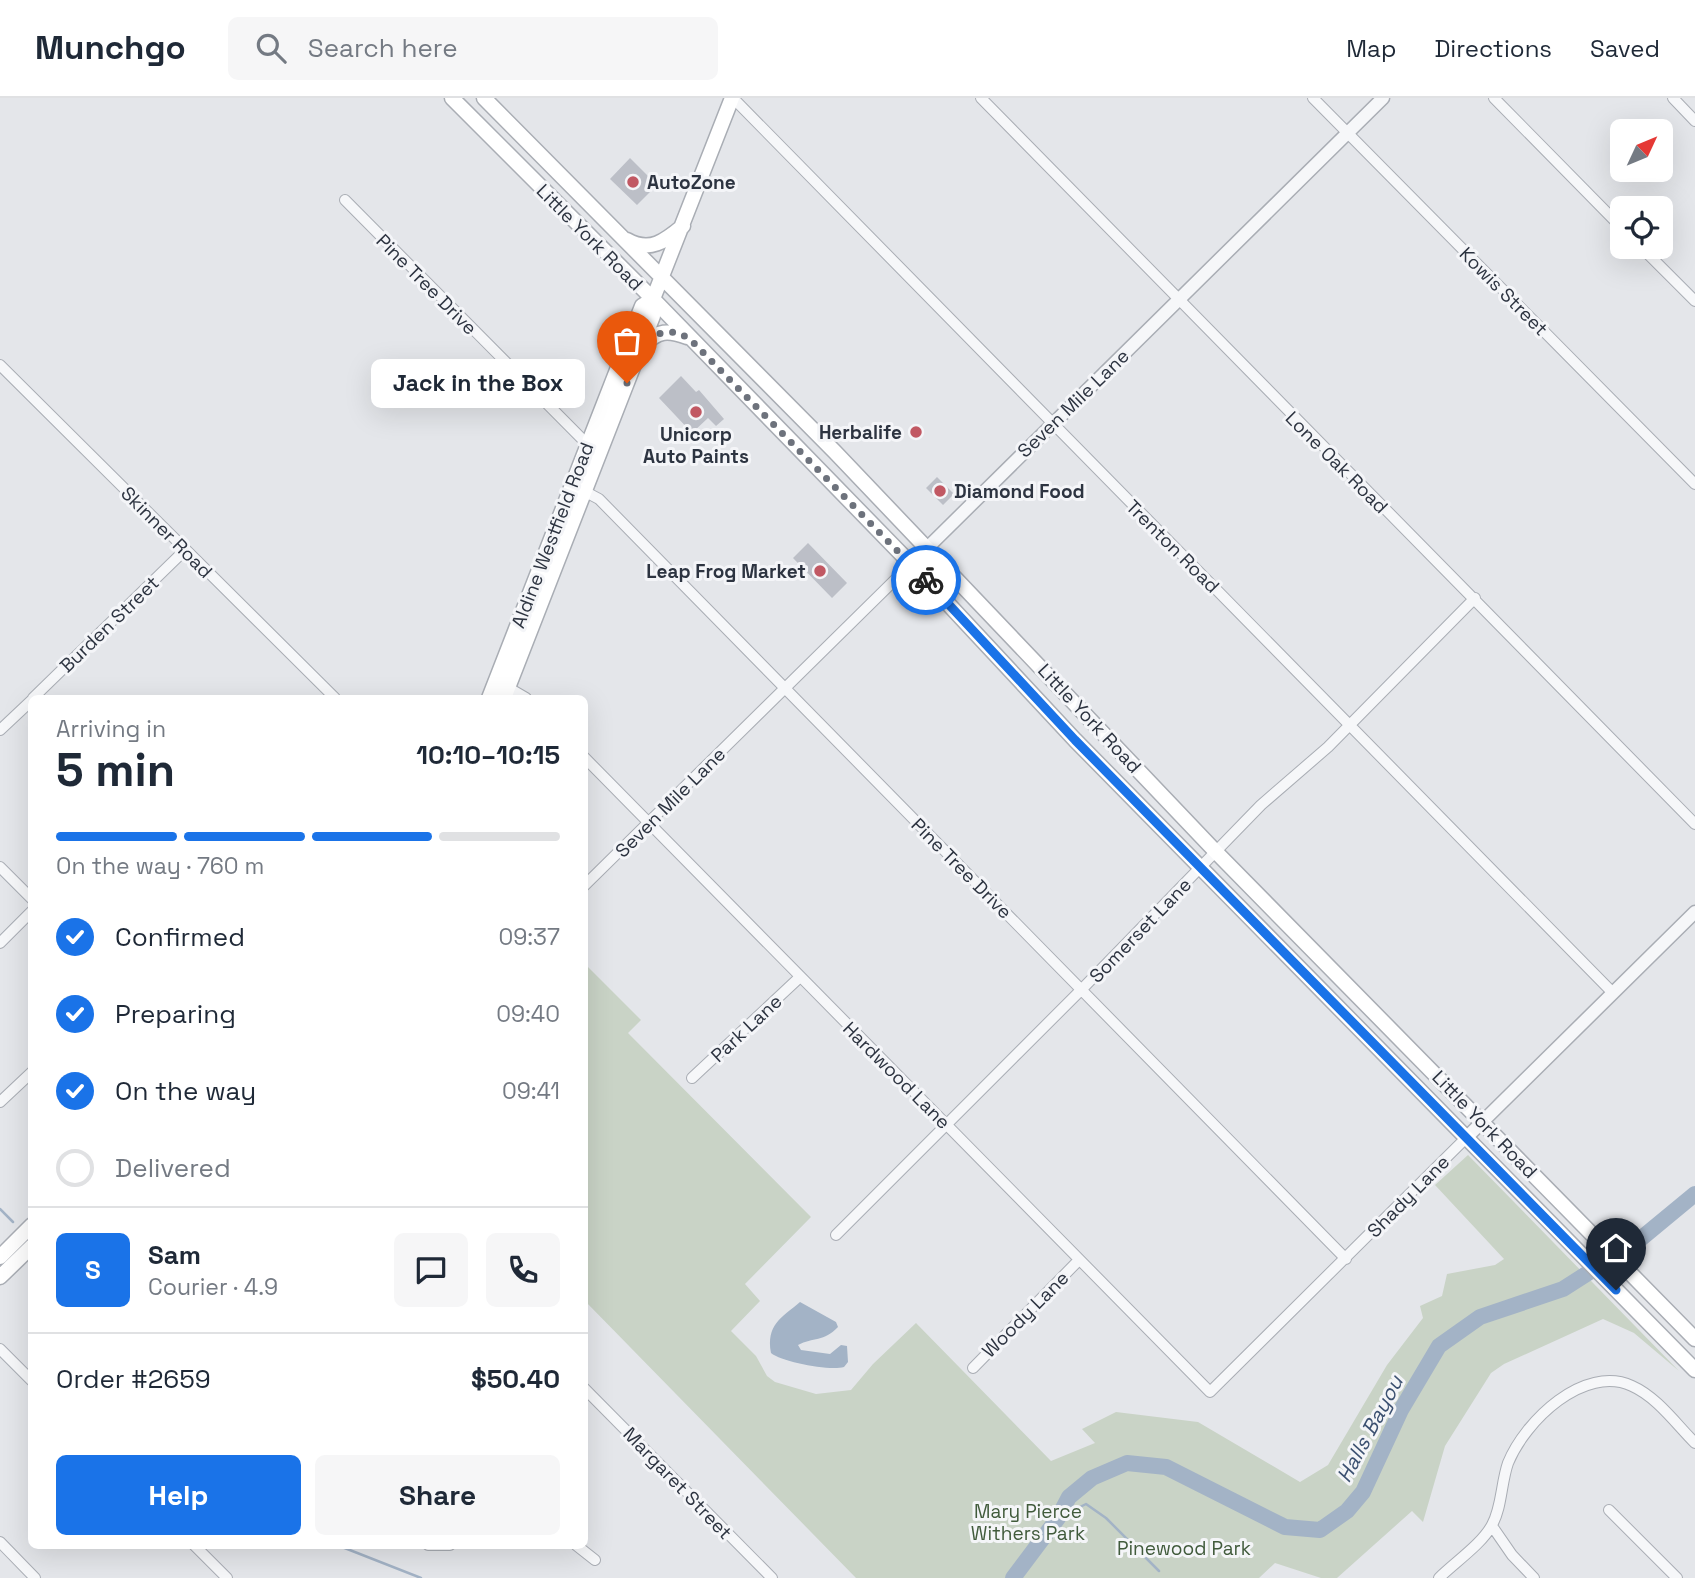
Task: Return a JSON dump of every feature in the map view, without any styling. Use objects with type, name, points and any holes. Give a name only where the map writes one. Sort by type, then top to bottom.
[{"type":"main road","name":"Little York Road","points":[[452,98],[653,299],[911,564],[1200,868],[1695,1370]]},
{"type":"main road","name":"Little York Road","points":[[484,98],[927,548],[1216,852],[1695,1339]]},
{"type":"main road","name":"Aldine Westfield Road","points":[[503,689],[578,489],[653,316],[653,299],[733,98]]},
{"type":"main road","points":[[619,235],[637,246],[650,247],[666,240],[684,225]]},
{"type":"main road","name":"Aldine Westfield Road","points":[[594,450],[642,306],[653,299]]},
{"type":"main road","points":[[640,349],[654,334],[663,331],[689,338]]},
{"type":"main road","points":[[0,1256],[28,1229]]},
{"type":"main road","points":[[0,1278],[28,1250]]},
{"type":"street","name":"Trenton Road","points":[[733,98],[967,334],[1051,425],[1613,993]]},
{"type":"street","name":"Lone Oak Road","points":[[981,98],[1695,824]]},
{"type":"street","name":"Kowis Street","points":[[1313,98],[1695,484]]},
{"type":"street","name":"Seven Mile Lane","points":[[588,882],[1383,98]]},
{"type":"street","points":[[1494,98],[1610,216]]},
{"type":"street","points":[[1672,98],[1695,121]]},
{"type":"street","name":"Pine Tree Drive","points":[[345,200],[594,450]]},
{"type":"street","points":[[1653,259],[1695,301]]},
{"type":"street","name":"Skinner Road","points":[[0,365],[332,695]]},
{"type":"street","name":"Pine Tree Drive","points":[[578,489],[599,499],[1346,1259]]},
{"type":"street","name":"Burden Street","points":[[36,695],[185,550]]},
{"type":"street","name":"Somerset Lane","points":[[836,1235],[1082,989],[1271,794],[1350,725],[1475,598]]},
{"type":"street","name":"Burden Street","points":[[0,730],[28,703]]},
{"type":"street","name":"Hardwood Lane","points":[[588,761],[1210,1392]]},
{"type":"street","points":[[0,867],[28,895]]},
{"type":"street","name":"Shady Lane","points":[[1210,1392],[1695,912]]},
{"type":"street","points":[[0,943],[28,915]]},
{"type":"street","name":"Park Lane","points":[[692,1078],[800,977]]},
{"type":"street","points":[[0,1102],[28,1076]]},
{"type":"street","name":"Woody Lane","points":[[973,1368],[1078,1261]]},
{"type":"street","points":[[0,1349],[28,1377]]},
{"type":"street","points":[[1439,1578],[1492,1526],[1509,1462],[1540,1417],[1583,1388],[1599,1382],[1624,1382],[1648,1395],[1695,1443]]},
{"type":"street","name":"Margaret Street","points":[[588,1392],[772,1578]]},
{"type":"street","points":[[1609,1510],[1677,1578]]},
{"type":"street","points":[[1492,1526],[1512,1555],[1534,1578]]},
{"type":"street","points":[[0,1542],[36,1578]]},
{"type":"street","points":[[198,1549],[227,1578]]},
{"type":"street","points":[[581,1549],[595,1560]]},
{"type":"green space","points":[[588,967],[641,1020],[628,1033],[811,1217],[745,1284],[760,1301],[731,1331],[756,1356],[767,1376],[775,1382],[816,1394],[851,1390],[873,1364],[916,1323],[1051,1461],[1095,1443],[1082,1429],[1116,1412],[1198,1422],[1300,1482],[1328,1465],[1387,1365],[1423,1318],[1420,1306],[1442,1296],[1447,1274],[1495,1265],[1504,1259],[1435,1185],[1468,1155],[1679,1371],[1634,1333],[1603,1319],[1504,1364],[1491,1373],[1445,1446],[1423,1522],[1412,1511],[1337,1578],[1321,1578],[1275,1563],[1259,1578],[856,1578],[588,1304]]},
{"type":"water","points":[[800,1302],[836,1322],[838,1327],[828,1335],[798,1345],[801,1350],[830,1354],[841,1345],[847,1346],[848,1362],[844,1367],[806,1365],[771,1353],[771,1335],[776,1323]]},
{"type":"building","name":"AutoZone","points":[[630,158],[657,185],[637,205],[610,179]]},
{"type":"building","points":[[681,376],[696,392],[699,390],[724,419],[716,426],[708,418],[692,433],[659,398]]},
{"type":"building","name":"Diamond Food","points":[[937,477],[954,494],[943,505],[926,488]]},
{"type":"building","name":"Leap Frog Market","points":[[808,543],[847,583],[832,598],[793,558]]},
{"type":"waterway","name":"Halls Bayou","points":[[1013,1578],[1058,1518],[1069,1497],[1092,1478],[1127,1463],[1166,1467],[1285,1527],[1320,1530],[1347,1511],[1363,1492],[1401,1410],[1439,1346],[1480,1317],[1563,1289],[1638,1241],[1695,1194]]},
{"type":"waterway","points":[[0,1209],[13,1222]]},
{"type":"waterway","points":[[1058,1518],[1086,1504],[1106,1518],[1159,1571]]},
{"type":"waterway","points":[[347,1549],[421,1578]]},
{"type":"way so far","points":[[627,383],[640,349],[654,334],[663,331],[675,332],[689,338],[926,580]]},
{"type":"place","name":"AutoZone","points":[[633,182]]},
{"type":"place","name":"Jack in the Box","points":[[627,383]]},
{"type":"place","name":"Unicorp Auto Paints","points":[[696,412]]},
{"type":"place","name":"Herbalife","points":[[916,432]]},
{"type":"place","name":"Diamond Food","points":[[940,491]]},
{"type":"place","name":"Leap Frog Market","points":[[820,571]]},
{"type":"route","points":[[926,580],[1075,740],[1616,1290]]},
{"type":"park label","name":"Mary Pierce Withers Park","points":[[1028,1522]]},
{"type":"park label","name":"Pinewood Park","points":[[1184,1548]]}]
